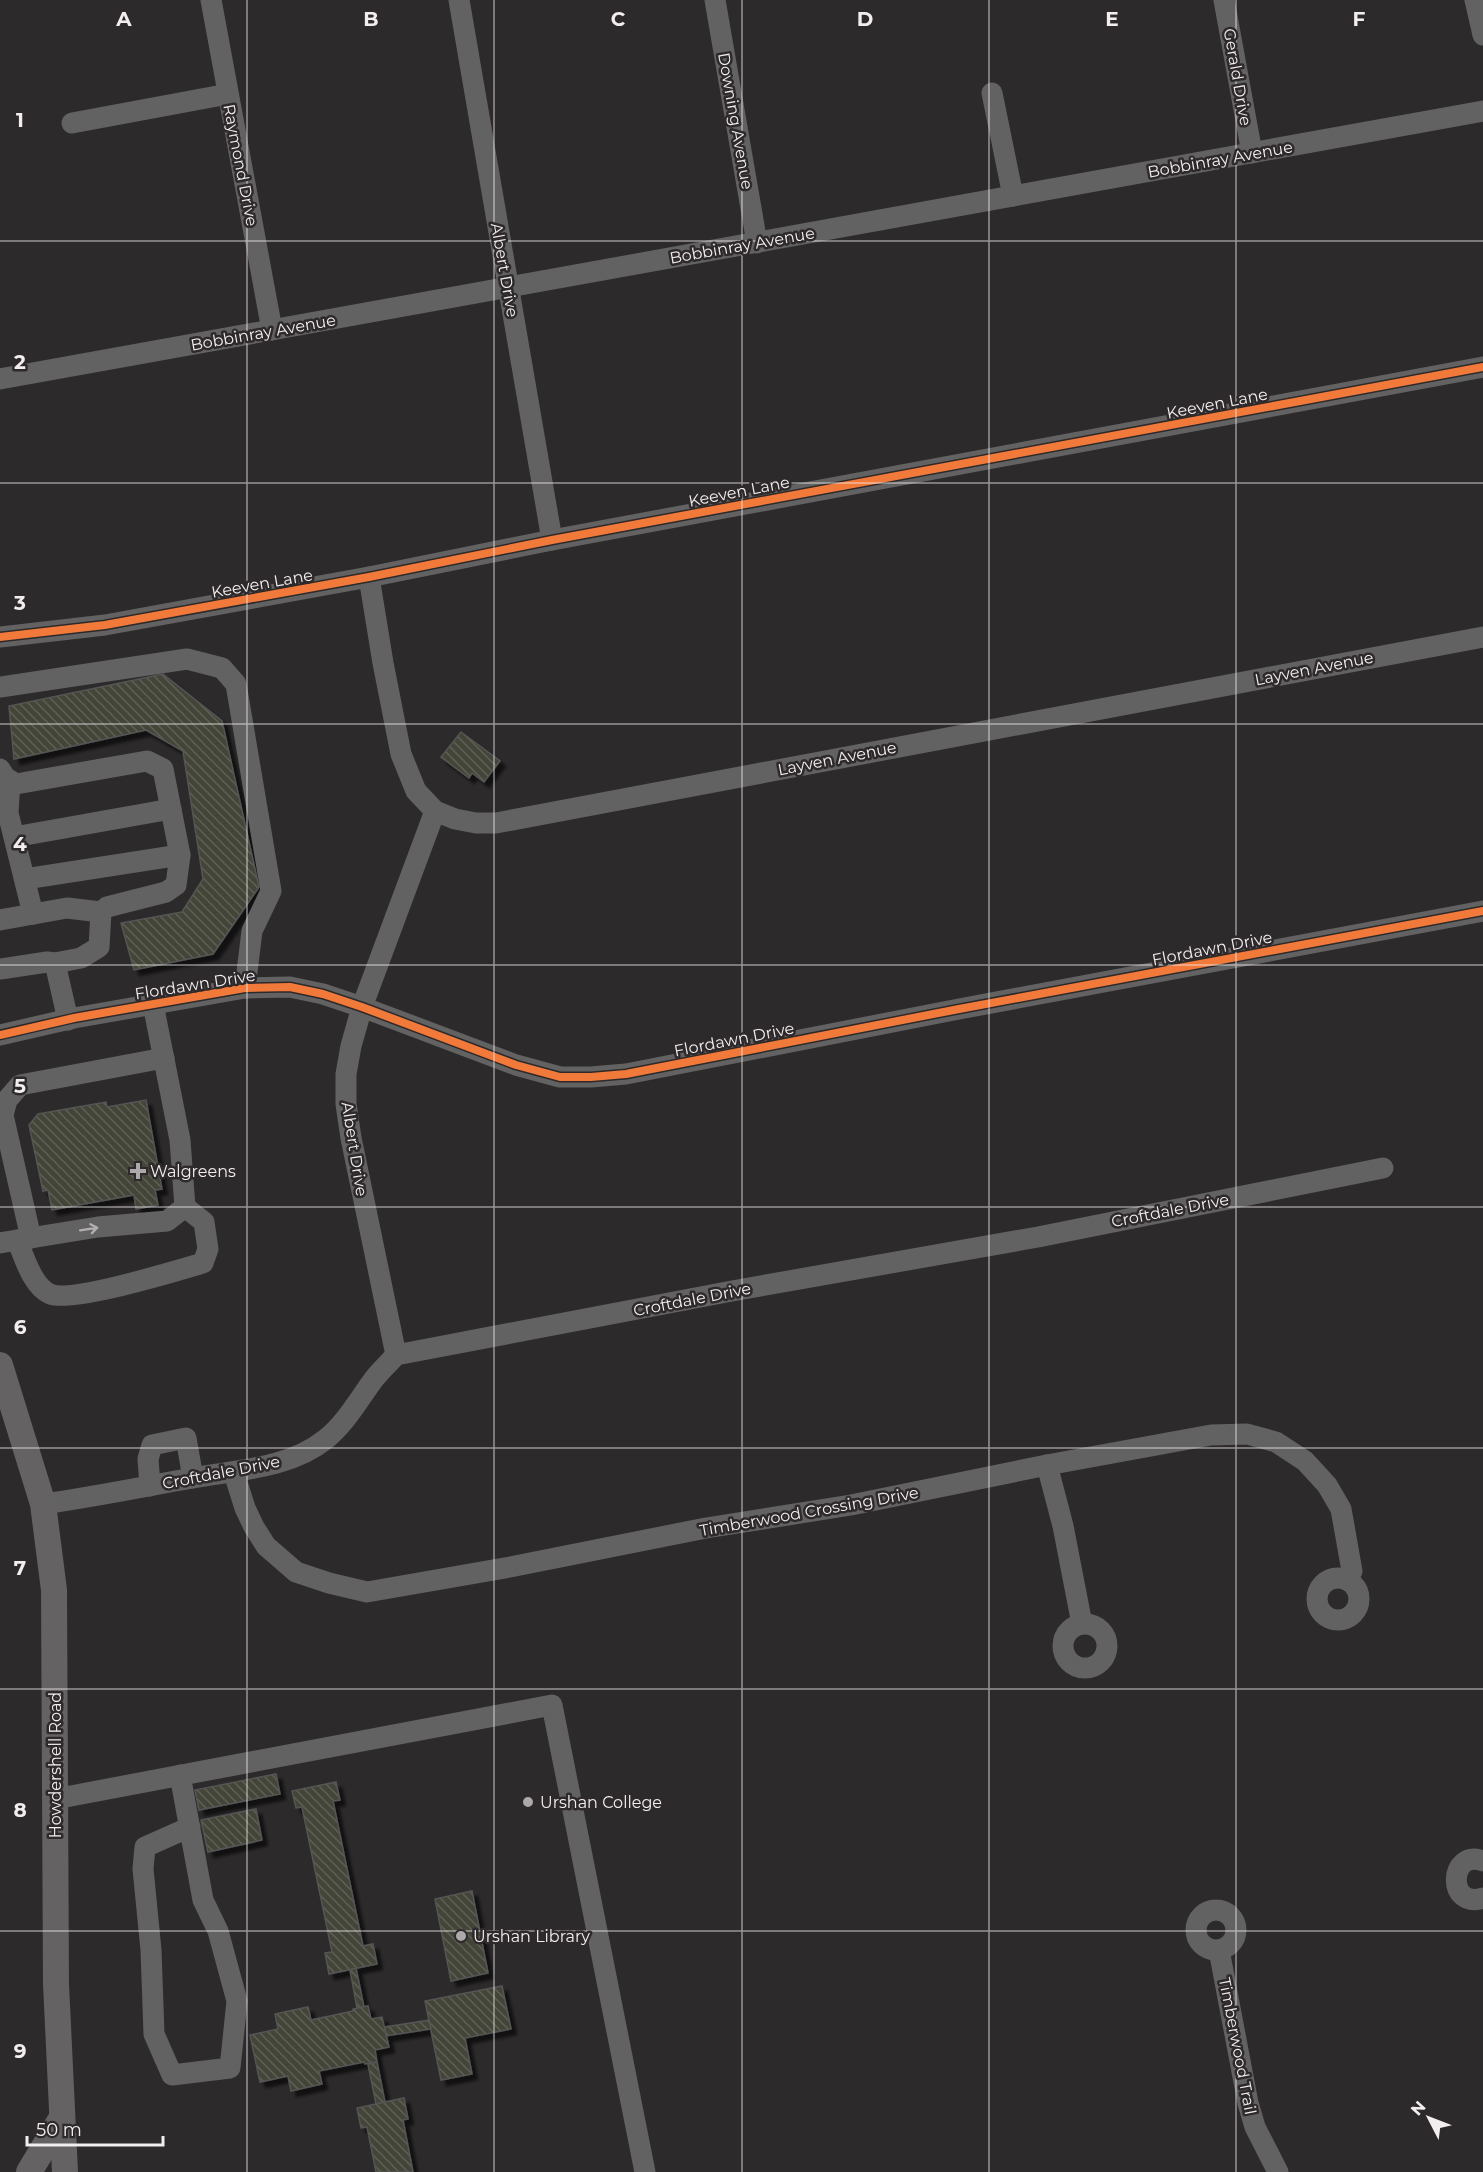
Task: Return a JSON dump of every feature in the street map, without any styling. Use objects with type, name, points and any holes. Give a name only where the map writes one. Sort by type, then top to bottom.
[{"type":"main road","name":"Howdershell Road","points":[[0,1365],[43,1504],[54,1590],[56,1984],[65,2172]]},
{"type":"main road","points":[[29,2172],[61,2119]]},
{"type":"street","name":"Raymond Drive","points":[[210,0],[272,330]]},
{"type":"street","name":"Albert Drive","points":[[459,0],[552,540]]},
{"type":"street","name":"Downing Avenue","points":[[715,0],[757,243]]},
{"type":"street","name":"Gerald Drive","points":[[1224,0],[1252,153]]},
{"type":"street","points":[[1475,0],[1483,35]]},
{"type":"street","points":[[992,93],[1013,196]]},
{"type":"street","points":[[72,123],[228,94]]},
{"type":"street","name":"Bobbinray Avenue","points":[[0,379],[1483,111]]},
{"type":"street","name":"Keeven Lane","points":[[0,637],[105,625],[369,577],[552,540],[1483,367]]},
{"type":"street","name":"Layven Avenue","points":[[369,577],[401,754],[416,791],[435,811],[455,819],[476,823],[496,823],[1483,637]]},
{"type":"street","points":[[0,687],[187,659],[222,668],[236,684],[271,891],[252,931],[245,988]]},
{"type":"street","points":[[0,920],[67,908],[101,912],[107,907],[166,892],[176,885],[180,855],[163,769],[147,760],[16,784],[5,775]]},
{"type":"street","points":[[5,775],[8,813],[33,914]]},
{"type":"street","points":[[14,837],[171,809]]},
{"type":"street","name":"Albert Drive","points":[[396,1355],[361,1189],[346,1104],[346,1074],[362,1007],[435,811]]},
{"type":"street","points":[[25,879],[180,855]]},
{"type":"street","name":"Flordawn Drive","points":[[0,1035],[68,1020],[245,988],[290,987],[323,994],[362,1007],[516,1065],[560,1077],[591,1077],[626,1074],[1483,911]]},
{"type":"street","points":[[0,969],[81,958],[99,947],[101,912]]},
{"type":"street","points":[[55,963],[68,1020]]},
{"type":"street","points":[[153,1004],[164,1058],[180,1140],[185,1207],[204,1222],[208,1249],[203,1263],[139,1281],[66,1297],[49,1294],[36,1282],[16,1240],[3,1115],[7,1100],[21,1085],[164,1058]]},
{"type":"street","name":"Croftdale Drive","points":[[43,1504],[234,1473],[273,1464],[304,1453],[326,1438],[350,1413],[375,1377],[396,1355],[732,1291],[1038,1237],[1383,1168]]},
{"type":"street","points":[[16,1240],[98,1227],[167,1221],[185,1207]]},
{"type":"street","name":"Timberwood Crossing Drive","points":[[234,1473],[245,1508],[266,1546],[296,1572],[367,1592],[510,1567],[706,1528],[851,1505],[1047,1465],[1211,1435],[1247,1434],[1276,1442],[1305,1461],[1327,1485],[1341,1509],[1352,1571],[1347,1580]]},
{"type":"street","points":[[150,1486],[148,1459],[152,1445],[186,1438],[193,1478]]},
{"type":"street","points":[[1047,1465],[1063,1526],[1082,1624]]},
{"type":"street","points":[[55,1799],[552,1705],[645,2172]]},
{"type":"street","points":[[180,1775],[190,1827],[203,1900],[218,1931],[237,2001],[230,2068],[172,2075],[154,2034],[151,1950],[143,1869],[145,1846],[190,1827]]},
{"type":"street","points":[[1482,1904],[1465,1897],[1456,1884],[1455,1876],[1464,1863],[1471,1860],[1483,1861]]},
{"type":"street","name":"Timberwood Trail","points":[[1219,1950],[1248,2103],[1255,2127],[1278,2172]]},
{"type":"building","points":[[163,674],[222,721],[259,887],[213,954],[134,970],[121,923],[182,912],[203,879],[183,751],[146,730],[14,759],[9,706]]},
{"type":"building","points":[[461,732],[500,761],[484,782],[472,773],[469,778],[441,757]]},
{"type":"building","name":"Walgreens","points":[[146,1100],[162,1189],[155,1190],[158,1205],[136,1209],[134,1195],[52,1210],[48,1190],[43,1191],[29,1125],[38,1114],[106,1102],[107,1107]]},
{"type":"building","points":[[276,1774],[280,1794],[199,1810],[195,1790]]},
{"type":"building","points":[[336,1782],[340,1800],[333,1801],[363,1946],[373,1944],[377,1964],[329,1974],[325,1953],[332,1952],[302,1807],[296,1808],[292,1791]]},
{"type":"building","points":[[256,1809],[262,1840],[208,1852],[201,1820]]},
{"type":"building","name":"Urshan Library","points":[[472,1891],[488,1973],[451,1981],[435,1899]]},
{"type":"building","points":[[356,1968],[364,2007],[357,2008],[350,1970]]},
{"type":"building","points":[[502,1986],[511,2029],[465,2038],[472,2074],[441,2080],[425,2001]]},
{"type":"building","points":[[368,2006],[371,2019],[382,2017],[389,2047],[375,2050],[377,2062],[365,2064],[364,2062],[319,2071],[322,2084],[291,2091],[288,2076],[260,2082],[250,2035],[278,2029],[275,2014],[308,2007],[311,2020]]},
{"type":"building","points":[[429,2020],[431,2029],[386,2036],[385,2027]]},
{"type":"building","points":[[377,2062],[385,2102],[376,2104],[368,2064]]},
{"type":"building","points":[[404,2098],[408,2119],[403,2120],[413,2172],[376,2172],[367,2127],[361,2128],[357,2108]]},
{"type":"cycle path","points":[[0,637],[105,625],[369,577],[552,540],[1483,367]]},
{"type":"cycle path","points":[[0,1035],[74,1018],[245,988],[290,987],[323,994],[362,1007],[516,1065],[560,1077],[591,1077],[626,1074],[1483,911]]},
{"type":"place","name":"Walgreens","points":[[138,1171]]},
{"type":"place","name":"Urshan College","points":[[528,1802]]},
{"type":"place","name":"Urshan Library","points":[[461,1936]]}]
